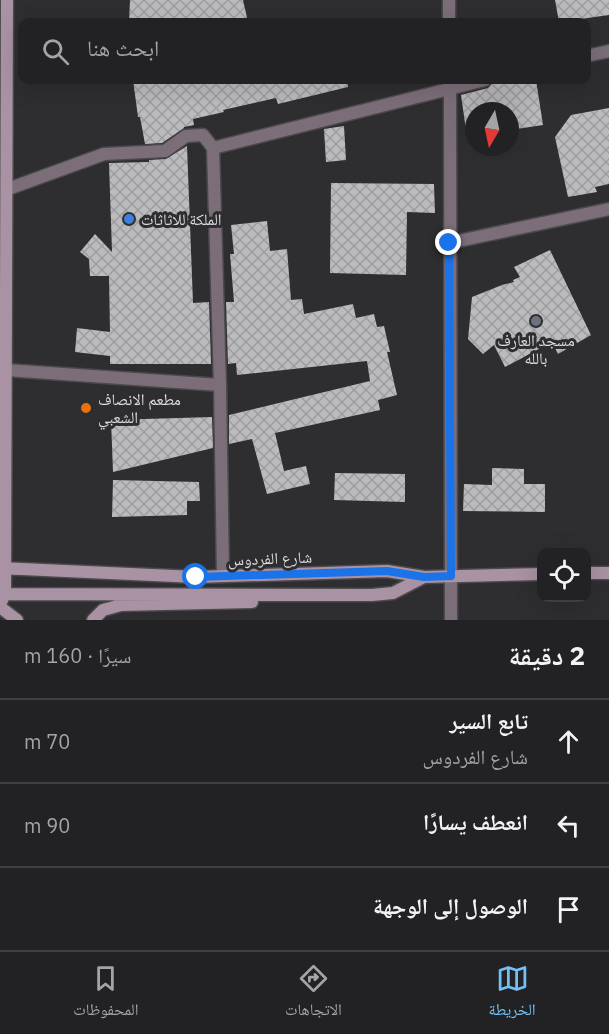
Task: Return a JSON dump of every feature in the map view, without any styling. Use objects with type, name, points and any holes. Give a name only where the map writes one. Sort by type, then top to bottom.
[{"type":"street","points":[[7,0],[8,189],[1,600],[16,620]]},
{"type":"street","points":[[449,0],[449,18]]},
{"type":"street","points":[[591,55],[609,51]]},
{"type":"street","points":[[213,148],[446,84]]},
{"type":"street","points":[[450,84],[451,620]]},
{"type":"street","points":[[8,189],[104,154],[165,151],[186,136],[203,135],[213,148],[223,576]]},
{"type":"street","points":[[449,243],[609,209]]},
{"type":"street","points":[[6,370],[220,384]]},
{"type":"street","name":"شارع الفردوس","points":[[3,568],[223,576],[387,571],[424,577],[537,574]]},
{"type":"street","points":[[591,573],[609,573]]},
{"type":"street","points":[[1,600],[383,594],[393,593],[424,577]]},
{"type":"street","points":[[93,620],[103,610],[121,605],[267,602],[311,595]]},
{"type":"building","points":[[130,0],[243,0],[247,18],[129,18]]},
{"type":"building","points":[[555,0],[609,0],[609,15],[558,18]]},
{"type":"building","points":[[134,84],[348,84],[348,87],[278,104],[276,98],[193,119],[194,125],[184,127],[162,143],[145,144],[140,117],[138,117]]},
{"type":"building","points":[[491,84],[537,84],[543,125],[519,129],[519,102],[465,102],[465,123],[461,95],[488,88]]},
{"type":"building","points":[[609,108],[609,184],[595,187],[597,192],[568,197],[555,137],[571,115]]},
{"type":"building","points":[[344,126],[346,160],[326,162],[324,129]]},
{"type":"building","points":[[187,146],[193,303],[209,302],[211,364],[110,364],[110,356],[75,352],[77,328],[110,332],[109,276],[90,276],[89,259],[80,252],[95,234],[112,252],[109,163],[149,162],[149,160],[166,159]]},
{"type":"building","points":[[331,183],[434,184],[435,213],[407,212],[406,275],[330,273]]},
{"type":"building","points":[[267,221],[270,251],[287,249],[291,300],[302,299],[304,314],[353,304],[356,318],[374,314],[377,327],[384,326],[390,352],[387,352],[397,395],[378,400],[380,410],[275,433],[284,471],[306,466],[310,484],[267,494],[252,439],[229,444],[229,415],[370,381],[367,361],[237,375],[236,363],[228,364],[226,302],[234,302],[230,254],[234,254],[231,225]]},
{"type":"building","points":[[550,250],[591,335],[558,354],[552,342],[505,367],[494,345],[483,354],[468,339],[472,297],[514,282],[513,280],[520,277],[514,267]]},
{"type":"building","points":[[212,417],[213,448],[113,472],[111,420]]},
{"type":"building","points":[[492,468],[524,469],[524,484],[545,484],[545,512],[463,511],[464,484],[492,485]]},
{"type":"building","points":[[335,473],[405,474],[405,502],[334,500]]},
{"type":"building","points":[[113,480],[199,482],[200,501],[187,501],[187,515],[112,517]]},
{"type":"place","name":"الملكة للاثاثات","points":[[129,219]]},
{"type":"place","name":"مسجد العارف بالله","points":[[536,321]]},
{"type":"place","name":"مطعم الانصاف الشعبي","points":[[86,408]]},
{"type":"route","points":[[196,577],[387,571],[424,577],[451,576],[449,243]]}]
